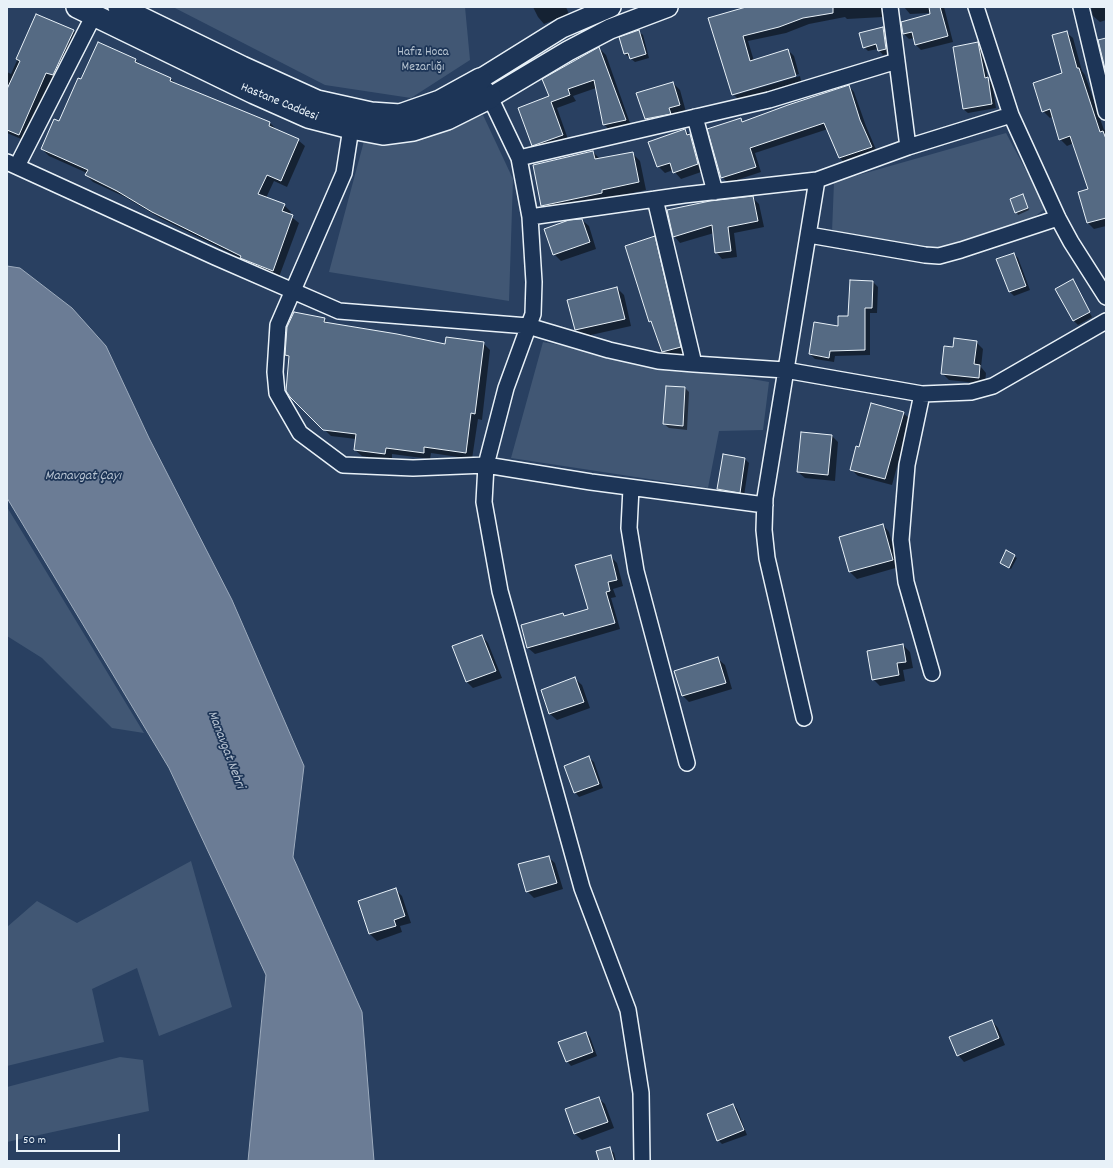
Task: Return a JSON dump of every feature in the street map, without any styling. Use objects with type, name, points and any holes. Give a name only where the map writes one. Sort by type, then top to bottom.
[{"type":"main road","name":"Hastane Caddesi","points":[[119,7],[242,67],[317,101],[372,113],[400,115],[440,101],[480,79]]},
{"type":"main road","name":"Hastane Caddesi","points":[[85,11],[254,94],[308,117],[351,128],[382,134],[414,130],[446,120],[492,98]]},
{"type":"street","points":[[611,7],[562,28],[480,79],[492,98],[519,158],[530,218],[534,282],[533,314],[506,388],[486,464],[484,502],[500,591],[582,888],[628,1010],[641,1093],[642,1161]]},
{"type":"street","points":[[492,98],[568,51],[610,29],[668,7]]},
{"type":"street","points":[[890,7],[908,147]]},
{"type":"street","points":[[976,7],[1011,115],[1058,218],[1071,242],[1106,297]]},
{"type":"street","points":[[1081,7],[1106,112]]},
{"type":"street","points":[[85,11],[12,164],[292,292],[339,311],[528,326],[609,350],[658,361],[785,370],[922,394],[971,392],[993,386],[1106,321]]},
{"type":"street","points":[[519,158],[769,100],[897,61]]},
{"type":"street","points":[[530,218],[656,199],[817,180],[908,147],[1011,115]]},
{"type":"street","points":[[694,117],[716,192]]},
{"type":"street","points":[[351,128],[344,173],[278,325],[275,372],[277,393],[300,433],[343,465],[413,468],[486,464],[631,488],[765,505]]},
{"type":"street","points":[[804,718],[767,558],[764,530],[765,505],[785,370],[809,235],[817,180]]},
{"type":"street","points":[[656,199],[694,364]]},
{"type":"street","points":[[809,235],[925,255],[939,256],[1058,218]]},
{"type":"street","points":[[922,394],[907,465],[900,540],[906,582],[932,673]]},
{"type":"street","points":[[631,488],[629,528],[636,571],[687,763]]},
{"type":"green space","name":"Hafız Hoca Mezarlığı","points":[[173,7],[465,7],[470,60],[411,98],[325,85]]},
{"type":"green space","points":[[483,115],[513,179],[509,301],[329,272],[364,141],[429,136]]},
{"type":"green space","points":[[1006,133],[1046,208],[1034,217],[937,251],[832,232],[834,182]]},
{"type":"green space","points":[[543,342],[769,382],[763,430],[719,431],[708,488],[511,458]]},
{"type":"green space","points":[[7,507],[144,733],[112,728],[42,658],[7,636]]},
{"type":"green space","points":[[191,861],[232,1007],[159,1036],[137,968],[92,989],[104,1042],[7,1066],[7,927],[37,901],[77,923]]},
{"type":"green space","points":[[120,1057],[143,1060],[149,1111],[7,1142],[7,1087]]},
{"type":"water","name":"Manavgat Çayı","points":[[7,266],[20,268],[72,308],[106,346],[149,438],[232,600],[304,766],[293,857],[362,1012],[374,1161],[248,1161],[266,975],[169,768],[7,498]]},
{"type":"building","points":[[746,7],[833,7],[833,13],[803,18],[779,27],[743,36],[750,61],[788,49],[796,76],[732,95],[708,18]]},
{"type":"building","points":[[929,7],[940,7],[948,36],[915,45],[912,32],[903,34],[901,22],[930,14]]},
{"type":"building","points":[[36,14],[74,30],[53,75],[46,73],[19,135],[7,130],[7,89],[20,61],[16,59]]},
{"type":"building","points":[[883,27],[886,49],[878,51],[876,44],[863,48],[859,33]]},
{"type":"building","points":[[639,30],[646,54],[630,59],[628,53],[624,54],[619,37]]},
{"type":"building","points":[[1067,31],[1077,68],[1079,68],[1100,132],[1103,131],[1106,139],[1106,218],[1087,223],[1078,192],[1088,189],[1070,136],[1059,140],[1050,109],[1042,112],[1033,83],[1062,73],[1052,35]]},
{"type":"building","points":[[1106,38],[1106,73],[1098,40]]},
{"type":"building","points":[[98,42],[136,59],[135,62],[171,78],[170,81],[270,122],[269,126],[299,139],[281,181],[267,175],[258,194],[285,204],[282,211],[293,215],[273,271],[240,258],[241,256],[152,212],[117,191],[85,175],[88,170],[41,149],[54,119],[59,121],[78,78],[81,79]]},
{"type":"building","points":[[978,42],[985,78],[988,77],[992,104],[963,109],[953,47]]},
{"type":"building","points":[[599,47],[626,120],[603,125],[594,80],[568,89],[570,95],[551,102],[563,135],[532,146],[518,108],[549,96],[542,79]]},
{"type":"building","points":[[673,82],[680,105],[669,108],[671,114],[645,119],[636,93]]},
{"type":"building","points":[[849,85],[860,120],[872,147],[839,158],[824,123],[750,148],[756,167],[721,178],[707,129],[741,118],[742,122]]},
{"type":"building","points":[[685,129],[687,135],[690,134],[698,164],[673,173],[670,163],[657,167],[648,142]]},
{"type":"building","points":[[593,151],[595,159],[633,152],[639,182],[602,190],[602,193],[541,206],[533,165]]},
{"type":"building","points":[[1023,194],[1028,208],[1015,213],[1010,199]]},
{"type":"building","points":[[753,196],[758,221],[728,227],[731,251],[715,253],[712,225],[673,237],[667,210],[710,201]]},
{"type":"building","points":[[582,219],[590,242],[553,255],[544,229],[569,220]]},
{"type":"building","points":[[655,236],[681,347],[662,352],[651,321],[649,322],[625,246]]},
{"type":"building","points":[[1014,253],[1026,286],[1009,292],[996,259]]},
{"type":"building","points":[[1073,279],[1090,312],[1073,321],[1055,289]]},
{"type":"building","points":[[850,280],[873,281],[872,308],[865,308],[865,350],[830,351],[829,358],[809,354],[814,322],[838,326],[838,316],[848,316]]},
{"type":"building","points":[[617,287],[625,319],[575,330],[567,300]]},
{"type":"building","points":[[294,312],[325,318],[324,322],[397,334],[445,344],[446,337],[484,342],[475,414],[471,413],[466,453],[424,447],[424,453],[386,448],[385,454],[354,450],[356,434],[323,430],[290,397],[286,391],[289,356],[285,355],[287,327]]},
{"type":"building","points":[[954,338],[977,341],[974,364],[980,365],[979,378],[941,374],[944,346],[953,347]]},
{"type":"building","points":[[666,386],[685,387],[683,426],[663,424]]},
{"type":"building","points":[[871,403],[904,412],[885,479],[850,470],[856,446],[859,447]]},
{"type":"building","points":[[801,432],[832,435],[828,475],[797,472]]},
{"type":"building","points":[[723,454],[745,458],[740,493],[717,489]]},
{"type":"building","points":[[883,524],[893,560],[849,572],[839,537]]},
{"type":"building","points":[[1006,550],[1015,555],[1009,568],[1000,563]]},
{"type":"building","points":[[611,555],[617,580],[608,582],[610,591],[606,592],[615,623],[527,648],[521,625],[563,613],[564,616],[588,609],[575,565]]},
{"type":"building","points":[[482,635],[496,671],[466,682],[452,646]]},
{"type":"building","points":[[903,644],[906,662],[897,663],[899,675],[872,680],[867,651]]},
{"type":"building","points":[[718,657],[726,683],[682,696],[674,671]]},
{"type":"building","points":[[575,677],[584,702],[549,714],[541,690]]},
{"type":"building","points":[[589,756],[599,784],[574,793],[564,766]]},
{"type":"building","points":[[549,856],[557,883],[526,892],[518,864]]},
{"type":"building","points":[[396,888],[405,916],[394,920],[396,926],[369,934],[358,901]]},
{"type":"building","points":[[992,1020],[999,1038],[957,1056],[949,1037]]},
{"type":"building","points":[[586,1032],[593,1052],[566,1062],[558,1042]]},
{"type":"building","points":[[599,1097],[608,1122],[574,1134],[565,1109]]},
{"type":"building","points":[[733,1104],[744,1130],[717,1141],[707,1114]]},
{"type":"building","points":[[610,1147],[614,1161],[599,1161],[596,1151]]},
{"type":"water label","name":"Manavgat Nehri","points":[[225,750]]}]
